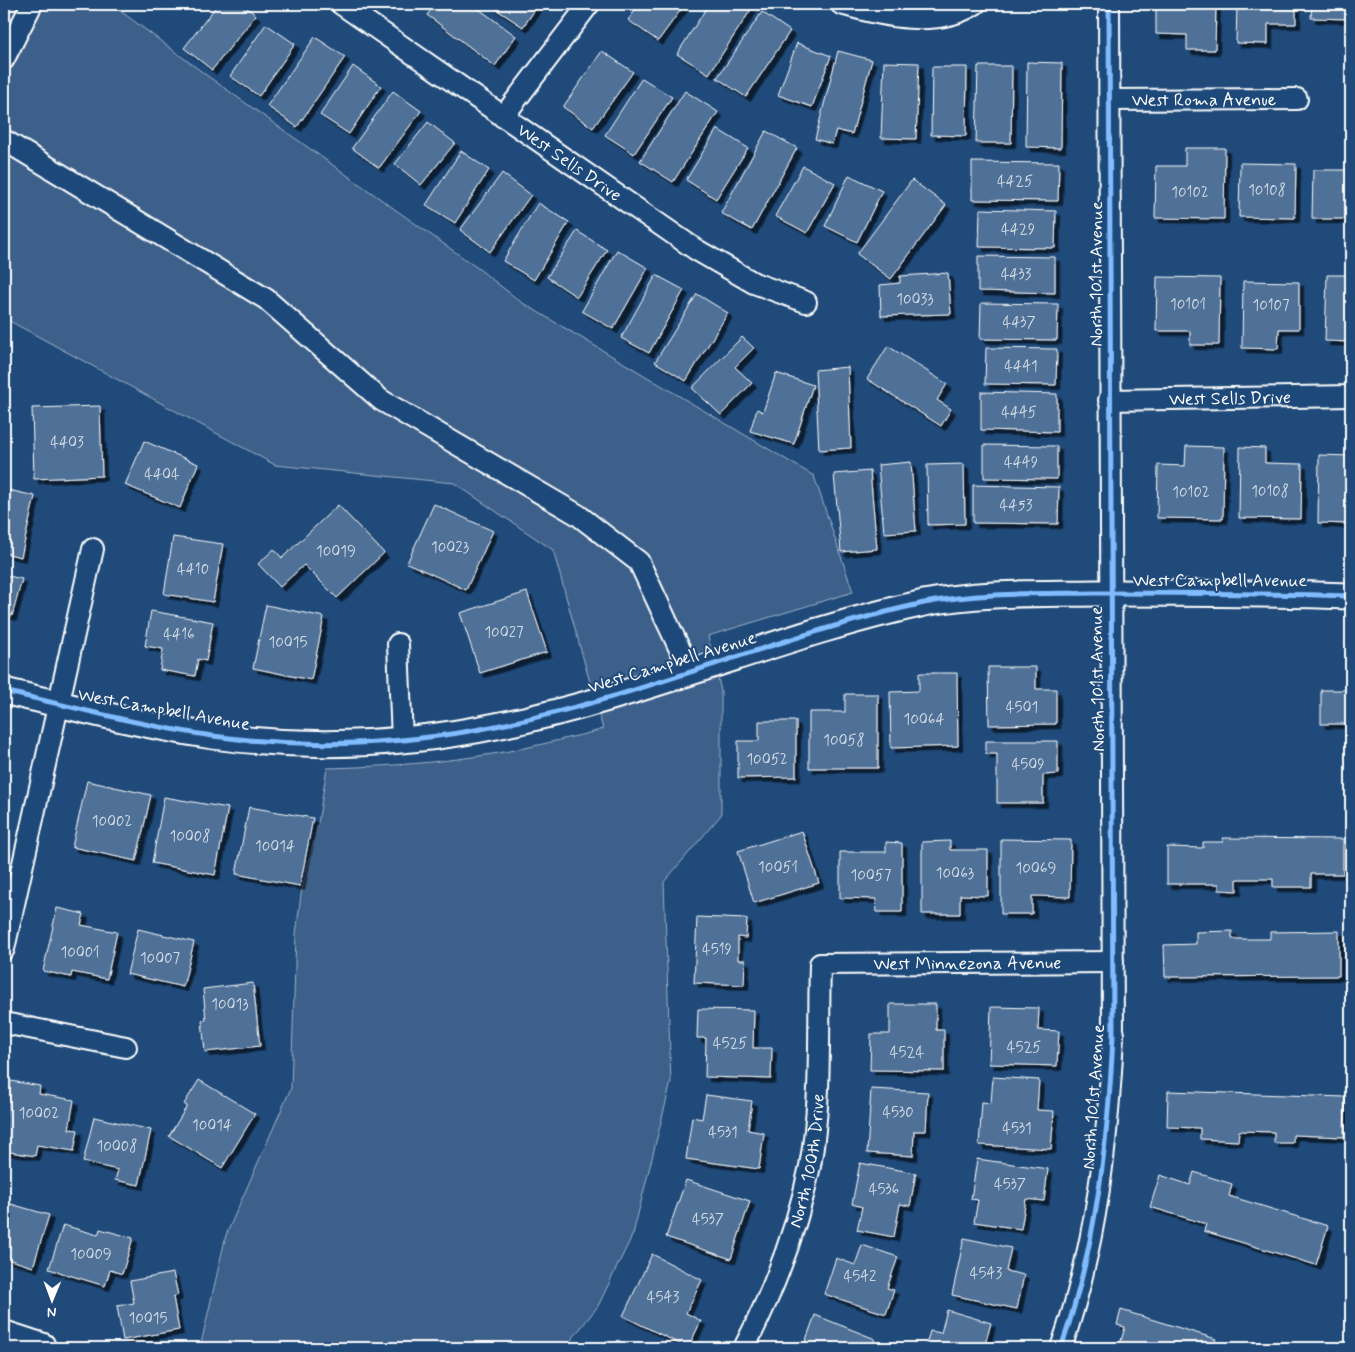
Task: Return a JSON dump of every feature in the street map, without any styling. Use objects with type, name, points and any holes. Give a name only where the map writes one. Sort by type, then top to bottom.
[{"type":"street","points":[[4,59],[32,4]]},
{"type":"street","name":"West Sells Drive","points":[[341,4],[695,248],[754,283],[806,302]]},
{"type":"street","points":[[503,117],[590,4]]},
{"type":"street","points":[[841,4],[871,13],[904,18],[950,16],[975,4]]},
{"type":"street","name":"North 101st Avenue","points":[[1061,1348],[1084,1270],[1103,1168],[1112,1064],[1109,4]]},
{"type":"street","name":"West Roma Avenue","points":[[1110,100],[1297,99]]},
{"type":"street","points":[[4,140],[266,299],[381,400],[578,515],[639,562],[690,671]]},
{"type":"street","name":"West Sells Drive","points":[[1109,400],[1351,396]]},
{"type":"street","points":[[4,949],[93,548]]},
{"type":"street","name":"West Campbell Avenue","points":[[4,691],[114,718],[223,737],[315,744],[402,740],[504,725],[579,705],[927,603],[997,594],[1110,593],[1351,596]]},
{"type":"street","points":[[398,644],[402,740]]},
{"type":"street","name":"West Minnezona Avenue","points":[[820,964],[1113,962]]},
{"type":"street","name":"North 100th Drive","points":[[744,1348],[785,1257],[810,1164],[817,1098],[820,964]]},
{"type":"street","points":[[4,1023],[126,1047]]},
{"type":"street","points":[[4,1331],[44,1344]]},
{"type":"shaded area","points":[[4,4],[111,4],[209,77],[479,269],[521,302],[814,476],[853,592],[708,636],[721,691],[721,815],[664,882],[671,1082],[633,1234],[598,1306],[565,1348],[200,1348],[226,1235],[291,1088],[296,934],[301,894],[318,823],[327,768],[413,764],[499,753],[603,729],[553,550],[454,483],[275,465],[4,318]]},
{"type":"building","points":[[218,4],[242,4],[256,15],[212,70],[184,48]]},
{"type":"building","points":[[435,4],[472,4],[516,36],[495,66],[427,15]]},
{"type":"building","points":[[488,4],[539,4],[523,27]]},
{"type":"building","points":[[640,4],[685,4],[658,41],[628,20]]},
{"type":"building","points":[[709,4],[745,4],[752,8],[709,74],[677,54]]},
{"type":"building","points":[[1156,4],[1216,4],[1215,50],[1187,50],[1187,35],[1156,34]]},
{"type":"building","points":[[1237,4],[1296,4],[1296,24],[1268,24],[1268,44],[1236,43]]},
{"type":"building","points":[[1312,4],[1351,4],[1351,19],[1311,18]]},
{"type":"building","points":[[762,12],[790,31],[746,97],[717,78]]},
{"type":"building","points":[[266,24],[295,44],[259,96],[230,76]]},
{"type":"building","points":[[315,37],[345,57],[297,127],[267,106]]},
{"type":"building","points":[[797,43],[831,56],[812,107],[778,95]]},
{"type":"building","points":[[602,51],[633,72],[593,128],[563,107]]},
{"type":"building","points":[[838,51],[872,60],[852,134],[836,130],[832,144],[815,139]]},
{"type":"building","points":[[884,62],[919,63],[916,139],[881,138]]},
{"type":"building","points":[[1027,62],[1062,63],[1061,148],[1026,147]]},
{"type":"building","points":[[353,66],[381,86],[349,134],[320,115]]},
{"type":"building","points":[[978,66],[1012,66],[1011,143],[976,143]]},
{"type":"building","points":[[932,67],[967,67],[966,136],[931,135]]},
{"type":"building","points":[[642,78],[672,97],[634,154],[605,135]]},
{"type":"building","points":[[393,91],[421,111],[379,168],[352,148]]},
{"type":"building","points":[[685,91],[718,112],[673,182],[640,161]]},
{"type":"building","points":[[428,122],[455,143],[421,185],[395,164]]},
{"type":"building","points":[[717,129],[748,148],[716,199],[686,180]]},
{"type":"building","points":[[766,131],[797,148],[752,230],[721,213]]},
{"type":"building","points":[[1185,148],[1225,148],[1224,219],[1155,218],[1156,166],[1185,166]]},
{"type":"building","points":[[461,151],[489,170],[455,223],[426,205]]},
{"type":"building","points":[[972,162],[1059,163],[1058,201],[972,200]]},
{"type":"building","points":[[1240,163],[1296,164],[1295,218],[1239,217]]},
{"type":"building","points":[[803,166],[835,183],[807,233],[775,216]]},
{"type":"building","points":[[1313,170],[1348,170],[1348,182],[1351,182],[1351,219],[1312,219]]},
{"type":"building","points":[[502,173],[531,195],[490,252],[460,230]]},
{"type":"building","points":[[849,175],[882,191],[857,242],[825,226]]},
{"type":"building","points":[[912,180],[946,205],[891,279],[857,254]]},
{"type":"building","points":[[538,203],[569,222],[534,280],[503,261]]},
{"type":"building","points":[[980,209],[1056,211],[1055,248],[979,247]]},
{"type":"building","points":[[577,231],[607,250],[577,297],[547,277]]},
{"type":"building","points":[[617,250],[648,268],[613,329],[582,311]]},
{"type":"building","points":[[978,256],[1055,257],[1055,293],[978,291]]},
{"type":"building","points":[[948,273],[951,314],[881,316],[880,285],[900,283],[900,276]]},
{"type":"building","points":[[656,275],[684,290],[649,353],[621,338]]},
{"type":"building","points":[[1327,275],[1351,275],[1351,342],[1325,341]]},
{"type":"building","points":[[1157,277],[1220,278],[1219,345],[1190,345],[1190,331],[1156,331]]},
{"type":"building","points":[[1243,281],[1299,282],[1299,329],[1279,329],[1278,349],[1242,348]]},
{"type":"building","points":[[697,294],[728,313],[686,381],[655,362]]},
{"type":"building","points":[[981,303],[1058,304],[1057,340],[980,339]]},
{"type":"building","points":[[742,337],[754,348],[735,367],[752,383],[721,415],[692,388]]},
{"type":"building","points":[[888,346],[947,384],[937,400],[951,409],[941,426],[867,379]]},
{"type":"building","points":[[986,348],[1057,349],[1056,385],[985,384]]},
{"type":"building","points":[[848,367],[851,448],[819,450],[815,370]]},
{"type":"building","points":[[776,373],[813,385],[794,444],[750,431],[757,409],[763,412]]},
{"type":"building","points":[[981,392],[1057,394],[1057,432],[981,430]]},
{"type":"building","points":[[100,406],[102,476],[34,479],[32,408]]},
{"type":"building","points":[[144,441],[198,464],[180,508],[125,485]]},
{"type":"building","points":[[984,445],[1057,446],[1057,479],[984,478]]},
{"type":"building","points":[[1186,446],[1224,447],[1223,519],[1157,518],[1158,465],[1185,466]]},
{"type":"building","points":[[1240,447],[1265,448],[1265,463],[1302,464],[1301,519],[1239,518]]},
{"type":"building","points":[[1319,455],[1351,456],[1351,524],[1318,523]]},
{"type":"building","points":[[911,462],[916,531],[884,533],[878,465]]},
{"type":"building","points":[[964,464],[965,524],[928,525],[927,465]]},
{"type":"building","points":[[870,471],[877,549],[841,552],[834,474]]},
{"type":"building","points":[[973,485],[1059,487],[1058,524],[973,523]]},
{"type":"building","points":[[4,489],[35,496],[21,557],[4,553]]},
{"type":"building","points":[[434,504],[493,531],[466,590],[407,563]]},
{"type":"building","points":[[338,505],[384,553],[337,598],[304,565],[280,587],[258,564],[274,549],[282,558]]},
{"type":"building","points":[[173,537],[223,544],[213,602],[164,594]]},
{"type":"building","points":[[4,575],[22,579],[12,616],[4,614]]},
{"type":"building","points":[[527,592],[547,652],[480,673],[460,613]]},
{"type":"building","points":[[266,605],[324,617],[311,680],[253,668]]},
{"type":"building","points":[[151,611],[213,622],[206,661],[198,659],[195,676],[160,670],[163,649],[145,646]]},
{"type":"building","points":[[988,667],[1036,667],[1036,689],[1056,689],[1056,724],[989,725]]},
{"type":"building","points":[[919,673],[957,673],[958,746],[891,748],[890,692],[919,691]]},
{"type":"building","points":[[1321,690],[1351,690],[1351,724],[1321,724]]},
{"type":"building","points":[[845,694],[878,694],[878,768],[809,768],[809,712],[845,712]]},
{"type":"building","points":[[759,721],[796,721],[796,777],[738,778],[738,741],[759,741]]},
{"type":"building","points":[[986,741],[1058,741],[1058,774],[1043,775],[1043,803],[997,803],[997,754],[986,754]]},
{"type":"building","points":[[87,781],[151,795],[136,861],[72,847]]},
{"type":"building","points":[[164,797],[228,808],[215,875],[152,863]]},
{"type":"building","points":[[249,807],[313,818],[300,886],[236,874]]},
{"type":"building","points":[[802,831],[819,883],[754,903],[738,851]]},
{"type":"building","points":[[1223,838],[1343,839],[1343,874],[1311,874],[1311,887],[1273,887],[1273,879],[1237,879],[1237,891],[1219,890],[1219,884],[1167,884],[1167,847],[1203,848],[1203,842],[1223,842]]},
{"type":"building","points":[[1001,839],[1071,840],[1070,897],[1032,896],[1032,914],[1001,914]]},
{"type":"building","points":[[950,841],[950,850],[988,850],[988,896],[960,895],[960,914],[922,914],[922,842]]},
{"type":"building","points":[[886,842],[902,843],[902,912],[877,912],[876,899],[840,898],[840,852],[886,852]]},
{"type":"building","points":[[57,908],[84,914],[81,925],[117,932],[107,979],[72,972],[71,977],[43,971]]},
{"type":"building","points":[[697,917],[747,919],[746,938],[738,937],[738,960],[745,960],[744,985],[694,983]]},
{"type":"building","points":[[138,929],[194,942],[183,987],[127,974]]},
{"type":"building","points":[[1232,931],[1232,939],[1270,939],[1270,932],[1339,931],[1339,976],[1165,977],[1164,945],[1196,944],[1196,932]]},
{"type":"building","points":[[253,983],[260,1046],[205,1052],[202,1020],[206,1020],[203,989]]},
{"type":"building","points":[[890,1004],[936,1004],[936,1030],[944,1030],[944,1071],[870,1070],[871,1034],[890,1034]]},
{"type":"building","points":[[991,1007],[1039,1008],[1038,1030],[1059,1031],[1057,1066],[989,1064]]},
{"type":"building","points":[[698,1009],[754,1010],[753,1048],[772,1048],[771,1079],[705,1077],[706,1038],[697,1038]]},
{"type":"building","points":[[993,1077],[1039,1080],[1037,1110],[1054,1111],[1051,1149],[979,1145],[982,1102],[991,1103]]},
{"type":"building","points":[[199,1080],[255,1114],[222,1168],[169,1136],[187,1106],[184,1104]]},
{"type":"building","points":[[11,1081],[40,1086],[39,1094],[74,1100],[69,1129],[78,1130],[74,1151],[37,1145],[35,1156],[4,1151],[4,1125]]},
{"type":"building","points":[[871,1089],[928,1092],[926,1131],[914,1131],[913,1156],[867,1153]]},
{"type":"building","points":[[1168,1091],[1345,1097],[1344,1137],[1293,1135],[1293,1143],[1274,1143],[1274,1132],[1239,1131],[1238,1141],[1200,1139],[1200,1128],[1167,1127]]},
{"type":"building","points":[[706,1095],[752,1101],[748,1130],[764,1133],[759,1169],[686,1159],[692,1117],[702,1119]]},
{"type":"building","points":[[94,1117],[151,1130],[139,1185],[115,1180],[118,1170],[83,1162]]},
{"type":"building","points":[[977,1159],[1048,1169],[1044,1201],[1026,1199],[1021,1229],[974,1222],[978,1200],[971,1199]]},
{"type":"building","points":[[860,1163],[916,1173],[910,1206],[900,1204],[894,1237],[857,1230],[862,1207],[852,1204]]},
{"type":"building","points":[[1194,1172],[1232,1184],[1229,1196],[1328,1226],[1316,1265],[1204,1231],[1206,1224],[1150,1207],[1160,1175],[1190,1185]]},
{"type":"building","points":[[686,1180],[750,1201],[731,1259],[666,1237]]},
{"type":"building","points":[[4,1202],[49,1215],[33,1267],[4,1258]]},
{"type":"building","points":[[63,1225],[98,1235],[100,1229],[133,1238],[122,1274],[110,1270],[105,1286],[49,1269]]},
{"type":"building","points":[[964,1238],[1011,1248],[1006,1271],[1024,1275],[1017,1309],[952,1295]]},
{"type":"building","points":[[862,1245],[898,1257],[887,1288],[894,1290],[886,1314],[824,1294],[836,1258],[855,1265]]},
{"type":"building","points":[[652,1254],[702,1280],[686,1313],[701,1321],[688,1348],[623,1316]]},
{"type":"building","points":[[173,1273],[178,1295],[173,1297],[179,1330],[123,1340],[117,1306],[134,1303],[130,1281]]},
{"type":"building","points":[[947,1310],[991,1323],[984,1348],[925,1348],[930,1331],[941,1333]]},
{"type":"building","points":[[1121,1310],[1216,1339],[1213,1347],[1217,1348],[1119,1348],[1125,1327],[1117,1325]]},
{"type":"building","points":[[815,1315],[875,1339],[871,1348],[803,1348]]},
{"type":"building","points":[[618,1340],[630,1348],[612,1348]]},
{"type":"cycle path","points":[[1061,1348],[1073,1310],[1092,1233],[1104,1155],[1113,1036],[1109,4]]},
{"type":"cycle path","points":[[4,691],[134,722],[213,736],[285,743],[321,744],[393,741],[465,732],[555,713],[660,682],[818,631],[871,616],[945,599],[1010,594],[1096,593],[1351,596]]}]
